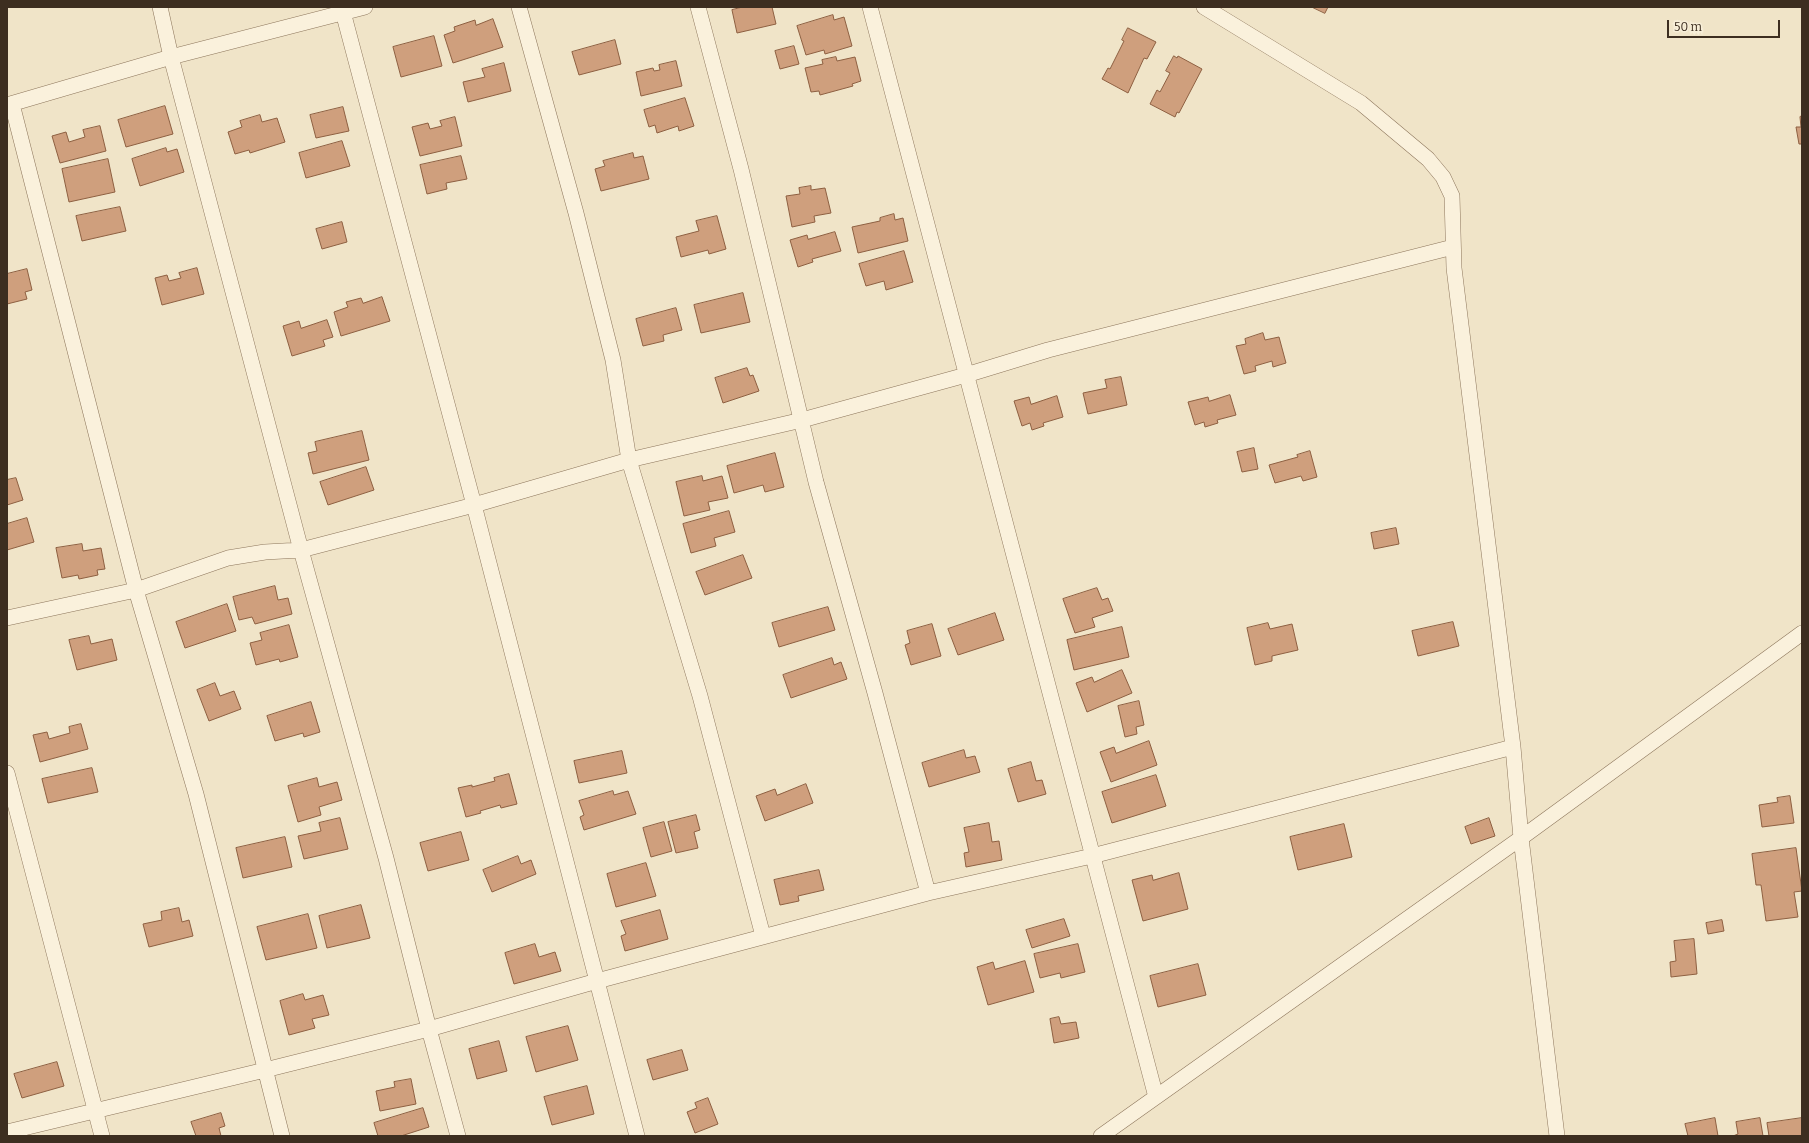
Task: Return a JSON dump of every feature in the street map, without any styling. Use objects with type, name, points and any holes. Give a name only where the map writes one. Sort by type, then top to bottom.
[{"type":"street","points":[[160,7],[171,57],[301,550],[386,858],[429,1029],[458,1136]]},
{"type":"street","points":[[282,1136],[196,794],[136,590],[9,104],[171,57],[365,7]]},
{"type":"street","points":[[519,7],[574,206],[613,360],[629,460],[700,696],[763,936]]},
{"type":"street","points":[[698,7],[741,169],[816,482],[875,693],[928,893]]},
{"type":"street","points":[[870,7],[1156,1097]]},
{"type":"street","points":[[1204,7],[1361,103],[1428,159],[1443,177],[1452,196],[1454,222],[1454,268],[1513,747],[1521,838],[1557,1136]]},
{"type":"street","points":[[343,12],[474,505],[637,1136]]},
{"type":"street","points":[[7,618],[136,590],[228,558],[265,552],[301,550],[474,505],[629,460],[802,420],[966,375],[1048,350],[1453,247]]},
{"type":"street","points":[[1101,1136],[1521,838],[1802,633]]},
{"type":"street","points":[[7,1132],[429,1029],[597,981],[928,893],[1092,856],[1513,747]]},
{"type":"street","points":[[7,773],[94,1111],[102,1136]]},
{"type":"building","points":[[743,7],[772,7],[776,24],[737,33],[732,10]]},
{"type":"building","points":[[1312,7],[1328,7],[1325,13]]},
{"type":"building","points":[[833,15],[834,20],[844,17],[852,46],[825,54],[824,50],[806,55],[797,26]]},
{"type":"building","points":[[493,19],[503,47],[453,63],[444,35],[455,31],[454,27],[475,20],[476,25]]},
{"type":"building","points":[[1128,28],[1156,42],[1147,59],[1144,58],[1128,93],[1102,79],[1108,68],[1110,69],[1124,41],[1122,40]]},
{"type":"building","points":[[434,36],[442,66],[401,77],[393,47]]},
{"type":"building","points":[[615,40],[621,64],[579,75],[572,52]]},
{"type":"building","points":[[794,46],[799,64],[780,69],[775,51]]},
{"type":"building","points":[[1174,56],[1177,58],[1178,56],[1202,69],[1179,113],[1177,112],[1175,117],[1150,104],[1157,90],[1160,92],[1170,73],[1166,71]]},
{"type":"building","points":[[836,57],[837,61],[855,57],[861,81],[852,84],[853,86],[820,95],[819,91],[811,92],[805,68],[823,64],[822,60]]},
{"type":"building","points":[[676,61],[682,86],[641,96],[636,72],[653,68],[654,71],[660,70],[659,65]]},
{"type":"building","points":[[504,63],[511,91],[468,102],[463,82],[485,77],[482,69]]},
{"type":"building","points":[[685,98],[694,126],[679,131],[678,126],[657,133],[655,125],[649,127],[644,110]]},
{"type":"building","points":[[165,106],[173,134],[126,147],[118,120]]},
{"type":"building","points":[[343,107],[349,131],[316,138],[310,115]]},
{"type":"building","points":[[260,115],[262,122],[277,118],[285,142],[250,153],[249,150],[235,154],[228,132],[242,127],[240,121]]},
{"type":"building","points":[[1802,116],[1802,144],[1799,144],[1796,127],[1801,127],[1800,117]]},
{"type":"building","points":[[455,117],[462,146],[420,156],[412,127],[428,123],[430,129],[442,126],[440,121]]},
{"type":"building","points":[[100,126],[106,151],[60,163],[52,136],[66,132],[69,142],[85,137],[83,130]]},
{"type":"building","points":[[342,141],[350,166],[306,178],[299,153]]},
{"type":"building","points":[[166,148],[167,152],[177,149],[184,172],[140,186],[132,159]]},
{"type":"building","points":[[633,153],[634,158],[643,156],[649,179],[601,191],[595,169],[605,166],[603,161]]},
{"type":"building","points":[[461,156],[467,179],[446,183],[447,189],[427,194],[420,165]]},
{"type":"building","points":[[108,159],[115,192],[69,202],[62,169]]},
{"type":"building","points":[[811,186],[811,190],[825,188],[831,213],[814,216],[815,222],[792,227],[786,196],[800,194],[799,188]]},
{"type":"building","points":[[120,207],[126,231],[82,241],[76,216]]},
{"type":"building","points":[[894,214],[895,220],[903,218],[908,241],[858,253],[852,227],[880,221],[880,218]]},
{"type":"building","points":[[717,216],[726,249],[709,254],[708,250],[681,257],[676,237],[699,231],[696,221]]},
{"type":"building","points":[[342,222],[347,242],[322,249],[316,229]]},
{"type":"building","points":[[835,232],[841,251],[812,259],[813,262],[798,267],[790,240],[807,235],[808,239]]},
{"type":"building","points":[[904,251],[913,282],[886,290],[884,281],[866,286],[859,264]]},
{"type":"building","points":[[197,268],[204,294],[162,305],[155,278],[167,275],[169,281],[181,278],[179,273]]},
{"type":"building","points":[[27,269],[32,290],[25,292],[27,299],[7,304],[7,274]]},
{"type":"building","points":[[743,293],[750,322],[701,333],[694,305]]},
{"type":"building","points":[[382,297],[390,321],[341,336],[334,312],[348,307],[346,302],[361,298],[363,303]]},
{"type":"building","points":[[676,308],[682,330],[663,335],[664,341],[643,346],[636,319]]},
{"type":"building","points":[[327,320],[333,337],[323,340],[325,346],[292,356],[283,326],[299,321],[301,328]]},
{"type":"building","points":[[1263,333],[1265,340],[1279,337],[1286,363],[1273,367],[1272,361],[1255,366],[1256,371],[1244,374],[1236,346],[1246,344],[1245,339]]},
{"type":"building","points":[[747,368],[750,376],[753,375],[759,391],[723,403],[715,378]]},
{"type":"building","points":[[1121,377],[1127,405],[1088,414],[1083,393],[1107,388],[1105,380]]},
{"type":"building","points":[[1230,395],[1236,415],[1217,420],[1218,423],[1205,427],[1204,422],[1195,425],[1188,402],[1208,397],[1209,401]]},
{"type":"building","points":[[1057,396],[1063,417],[1043,423],[1044,426],[1032,430],[1030,423],[1022,426],[1014,401],[1029,397],[1031,404]]},
{"type":"building","points":[[362,431],[369,460],[313,474],[308,453],[317,451],[315,442]]},
{"type":"building","points":[[1254,448],[1258,469],[1242,472],[1237,452]]},
{"type":"building","points":[[1310,451],[1317,477],[1303,481],[1301,476],[1275,483],[1269,465],[1298,457],[1297,455]]},
{"type":"building","points":[[775,453],[784,487],[765,492],[763,485],[734,493],[727,466]]},
{"type":"building","points":[[366,467],[374,490],[328,505],[320,482]]},
{"type":"building","points":[[702,476],[703,481],[722,476],[728,498],[708,502],[710,510],[684,516],[676,482]]},
{"type":"building","points":[[16,478],[23,500],[7,505],[7,480]]},
{"type":"building","points":[[729,511],[735,532],[714,538],[716,546],[691,553],[683,524]]},
{"type":"building","points":[[27,518],[34,542],[7,550],[7,524]]},
{"type":"building","points":[[1396,528],[1399,544],[1374,549],[1371,533]]},
{"type":"building","points":[[82,544],[83,551],[101,548],[105,569],[97,570],[98,575],[79,579],[78,575],[62,578],[56,548]]},
{"type":"building","points":[[743,555],[752,578],[705,595],[696,572]]},
{"type":"building","points":[[275,586],[278,600],[288,598],[292,614],[255,624],[252,617],[239,620],[233,597]]},
{"type":"building","points":[[1097,588],[1102,600],[1108,598],[1113,611],[1092,618],[1095,627],[1075,633],[1063,599]]},
{"type":"building","points":[[227,604],[236,631],[185,648],[176,622]]},
{"type":"building","points":[[828,607],[835,630],[779,647],[772,623]]},
{"type":"building","points":[[995,613],[1004,640],[958,655],[948,629]]},
{"type":"building","points":[[1453,622],[1459,646],[1418,656],[1412,631]]},
{"type":"building","points":[[1268,623],[1270,629],[1292,624],[1298,650],[1272,656],[1272,661],[1255,665],[1247,628]]},
{"type":"building","points":[[932,624],[941,656],[911,665],[905,645],[910,643],[907,631]]},
{"type":"building","points":[[289,625],[298,657],[280,662],[279,659],[256,665],[250,643],[262,640],[260,633]]},
{"type":"building","points":[[1122,627],[1129,657],[1074,670],[1067,640]]},
{"type":"building","points":[[89,636],[91,644],[112,639],[117,660],[77,670],[69,640]]},
{"type":"building","points":[[832,658],[834,665],[841,662],[847,679],[791,698],[783,675]]},
{"type":"building","points":[[1122,670],[1132,693],[1087,712],[1076,683],[1092,677],[1094,682]]},
{"type":"building","points":[[215,683],[220,696],[234,691],[241,709],[209,721],[197,690]]},
{"type":"building","points":[[1139,701],[1144,725],[1136,727],[1137,734],[1125,737],[1118,706]]},
{"type":"building","points":[[311,702],[320,732],[304,737],[303,733],[275,741],[267,716]]},
{"type":"building","points":[[81,724],[88,749],[40,762],[33,735],[47,732],[49,739],[70,733],[69,727]]},
{"type":"building","points":[[1149,741],[1157,765],[1111,782],[1100,752],[1114,747],[1116,753]]},
{"type":"building","points":[[964,750],[966,758],[975,756],[980,772],[929,787],[922,763]]},
{"type":"building","points":[[622,751],[627,773],[579,783],[574,761]]},
{"type":"building","points":[[1031,762],[1036,781],[1042,780],[1046,794],[1018,802],[1008,769]]},
{"type":"building","points":[[92,768],[98,792],[48,803],[42,779]]},
{"type":"building","points":[[509,774],[517,804],[501,808],[500,805],[480,811],[481,813],[466,817],[458,788],[472,785],[472,787],[495,781],[494,778]]},
{"type":"building","points":[[1156,775],[1166,806],[1112,823],[1102,792]]},
{"type":"building","points":[[317,778],[319,787],[337,782],[342,800],[319,807],[321,815],[298,822],[288,786]]},
{"type":"building","points":[[806,784],[813,803],[765,821],[756,796],[775,789],[777,795]]},
{"type":"building","points":[[613,791],[614,795],[628,791],[636,814],[584,830],[580,817],[584,815],[579,801]]},
{"type":"building","points":[[1790,796],[1794,823],[1762,827],[1759,805],[1778,802],[1777,798]]},
{"type":"building","points":[[696,815],[700,830],[694,832],[698,848],[676,853],[668,822]]},
{"type":"building","points":[[340,818],[348,849],[304,859],[298,836],[321,831],[319,823]]},
{"type":"building","points":[[1489,818],[1495,836],[1471,844],[1465,827]]},
{"type":"building","points":[[664,822],[672,851],[651,857],[643,828]]},
{"type":"building","points":[[989,823],[992,842],[999,841],[1002,860],[966,867],[964,853],[969,852],[964,828]]},
{"type":"building","points":[[1344,824],[1352,857],[1298,870],[1290,837]]},
{"type":"building","points":[[461,832],[469,860],[428,871],[420,843]]},
{"type":"building","points":[[285,837],[292,867],[243,878],[236,848]]},
{"type":"building","points":[[1796,848],[1802,891],[1794,892],[1798,917],[1766,921],[1761,885],[1756,885],[1752,854]]},
{"type":"building","points":[[518,856],[521,864],[531,860],[536,874],[492,892],[483,870]]},
{"type":"building","points":[[646,863],[656,896],[616,907],[607,874]]},
{"type":"building","points":[[819,870],[824,890],[798,896],[799,901],[780,905],[774,880]]},
{"type":"building","points":[[1179,873],[1188,909],[1143,921],[1132,880],[1152,875],[1153,880]]},
{"type":"building","points":[[361,905],[370,938],[327,948],[319,916]]},
{"type":"building","points":[[179,908],[182,922],[189,920],[193,936],[149,947],[143,924],[162,920],[161,912]]},
{"type":"building","points":[[660,910],[668,939],[625,951],[621,936],[626,934],[621,921]]},
{"type":"building","points":[[308,914],[317,948],[266,960],[257,927]]},
{"type":"building","points":[[1064,919],[1070,936],[1032,948],[1026,930]]},
{"type":"building","points":[[1722,920],[1724,931],[1708,934],[1706,923]]},
{"type":"building","points":[[1694,939],[1697,974],[1671,977],[1670,962],[1676,961],[1674,941]]},
{"type":"building","points":[[535,944],[539,957],[555,952],[561,971],[514,984],[505,953]]},
{"type":"building","points":[[1078,944],[1085,972],[1061,978],[1060,973],[1040,978],[1034,954]]},
{"type":"building","points":[[1025,961],[1034,992],[988,1005],[977,967],[993,962],[995,969]]},
{"type":"building","points":[[1198,964],[1206,995],[1158,1007],[1150,976]]},
{"type":"building","points":[[303,994],[305,1000],[323,995],[329,1015],[312,1019],[315,1028],[289,1035],[280,1001]]},
{"type":"building","points":[[1059,1017],[1061,1024],[1076,1022],[1079,1038],[1054,1043],[1050,1019]]},
{"type":"building","points":[[568,1026],[578,1060],[536,1072],[526,1037]]},
{"type":"building","points":[[499,1041],[507,1071],[477,1079],[469,1049]]},
{"type":"building","points":[[682,1050],[688,1070],[653,1080],[647,1060]]},
{"type":"building","points":[[57,1062],[64,1086],[22,1098],[14,1074]]},
{"type":"building","points":[[411,1079],[416,1104],[380,1111],[376,1091],[395,1087],[394,1082]]},
{"type":"building","points":[[587,1086],[594,1114],[552,1125],[544,1097]]},
{"type":"building","points":[[708,1098],[718,1124],[695,1133],[687,1112],[697,1108],[695,1103]]},
{"type":"building","points":[[423,1108],[429,1127],[401,1136],[378,1136],[374,1123]]},
{"type":"building","points":[[221,1113],[225,1126],[219,1128],[221,1136],[196,1136],[191,1122]]},
{"type":"building","points":[[1715,1118],[1718,1136],[1688,1136],[1685,1124]]},
{"type":"building","points":[[1760,1118],[1763,1136],[1733,1136],[1738,1134],[1736,1122]]},
{"type":"building","points":[[1802,1118],[1802,1136],[1769,1136],[1767,1123]]}]
